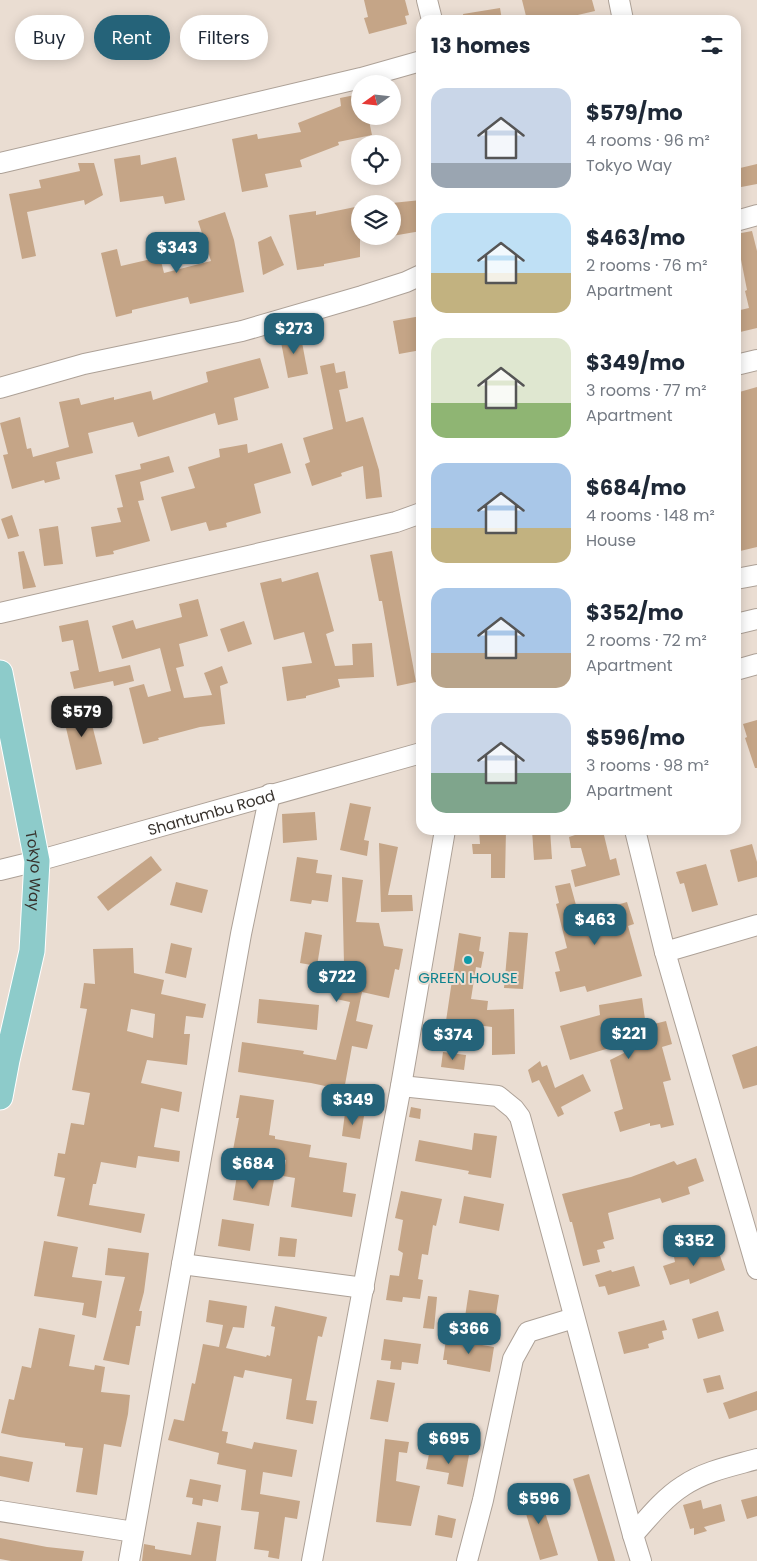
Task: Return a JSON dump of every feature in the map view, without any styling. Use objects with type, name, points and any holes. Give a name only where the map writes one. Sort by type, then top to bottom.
[{"type":"main road","name":"Tokyo Way","points":[[0,673],[37,861],[32,952],[0,1097]]},
{"type":"street","points":[[427,0],[431,15]]},
{"type":"street","points":[[619,0],[622,15]]},
{"type":"street","points":[[0,163],[362,78],[416,62]]},
{"type":"street","points":[[741,220],[757,216]]},
{"type":"street","points":[[0,388],[84,364],[251,329],[379,291],[416,277]]},
{"type":"street","points":[[741,364],[757,360]]},
{"type":"street","points":[[0,613],[396,522],[416,515]]},
{"type":"street","points":[[741,578],[757,575]]},
{"type":"street","points":[[741,623],[757,618]]},
{"type":"street","points":[[741,669],[757,664]]},
{"type":"street","name":"Shantumbu Road","points":[[0,870],[416,754]]},
{"type":"street","points":[[129,1561],[241,934],[270,794]]},
{"type":"street","points":[[316,1560],[402,1086],[444,835]]},
{"type":"street","points":[[636,835],[665,952],[757,1269]]},
{"type":"street","points":[[665,952],[757,925]]},
{"type":"street","points":[[402,1086],[498,1096],[514,1108],[520,1117],[641,1561]]},
{"type":"street","points":[[182,1264],[364,1288]]},
{"type":"street","points":[[466,1561],[483,1500],[512,1359],[528,1332],[574,1318]]},
{"type":"street","points":[[633,1535],[652,1513],[683,1486],[705,1474],[757,1459]]},
{"type":"street","points":[[0,1511],[134,1532]]},
{"type":"building","points":[[364,0],[405,0],[409,15],[405,16],[407,24],[369,34],[364,18],[368,17]]},
{"type":"building","points":[[522,0],[592,0],[595,11],[578,15],[526,15]]},
{"type":"building","points":[[500,8],[501,15],[463,15]]},
{"type":"building","points":[[351,96],[351,125],[370,125],[372,135],[351,135],[351,139],[338,142],[339,145],[300,160],[302,167],[265,174],[268,187],[242,192],[232,139],[257,134],[258,139],[301,132],[298,123],[341,106],[340,98]]},
{"type":"building","points":[[140,155],[141,165],[176,157],[185,200],[165,204],[163,196],[120,202],[114,159]]},
{"type":"building","points":[[78,163],[94,163],[103,195],[85,205],[84,200],[27,212],[36,256],[22,259],[9,194],[41,188],[39,180],[80,171]]},
{"type":"building","points":[[757,164],[757,184],[741,187],[741,168]]},
{"type":"building","points":[[416,201],[416,232],[401,234],[401,202]]},
{"type":"building","points":[[351,208],[351,245],[360,245],[360,257],[324,264],[324,266],[297,270],[289,215],[316,211],[316,215]]},
{"type":"building","points":[[225,212],[234,240],[244,292],[190,304],[188,297],[132,310],[132,313],[116,317],[101,253],[117,249],[121,266],[160,257],[164,273],[211,261],[198,221]]},
{"type":"building","points":[[752,231],[757,251],[757,328],[741,332],[741,310],[749,308],[741,259],[741,233]]},
{"type":"building","points":[[271,236],[284,265],[263,275],[258,242]]},
{"type":"building","points":[[416,317],[416,351],[399,354],[393,321]]},
{"type":"building","points":[[300,332],[308,374],[288,378],[280,337]]},
{"type":"building","points":[[260,358],[269,388],[234,398],[238,420],[218,425],[215,413],[138,437],[133,422],[88,433],[93,453],[56,462],[60,479],[45,483],[44,480],[12,489],[3,455],[8,454],[0,423],[20,417],[27,449],[31,448],[33,457],[69,447],[59,402],[79,398],[81,405],[114,397],[114,400],[151,391],[153,400],[208,382],[206,372]]},
{"type":"building","points":[[334,363],[336,373],[345,371],[348,388],[339,390],[346,422],[363,417],[379,470],[382,497],[366,499],[363,466],[341,473],[342,476],[312,486],[305,464],[310,462],[303,438],[333,429],[320,366]]},
{"type":"building","points":[[757,387],[757,547],[741,551],[741,392]]},
{"type":"building","points":[[282,443],[291,473],[254,484],[261,513],[226,523],[227,527],[209,531],[206,522],[171,531],[161,497],[195,488],[188,467],[220,457],[219,449],[247,444],[248,453]]},
{"type":"building","points":[[169,456],[174,472],[140,482],[144,500],[138,501],[150,541],[113,551],[114,554],[96,557],[91,527],[121,522],[117,508],[123,507],[115,475],[141,469],[140,464]]},
{"type":"building","points":[[12,515],[19,536],[8,539],[1,519]]},
{"type":"building","points":[[58,526],[63,564],[44,566],[39,529]]},
{"type":"building","points":[[24,551],[36,587],[23,589],[18,552]]},
{"type":"building","points":[[392,551],[416,682],[397,686],[382,601],[379,601],[370,555]]},
{"type":"building","points":[[318,572],[334,631],[326,634],[335,666],[353,665],[352,644],[372,643],[374,677],[338,679],[340,687],[306,696],[306,698],[287,701],[282,667],[312,663],[304,632],[274,640],[260,583],[281,578],[282,582]]},
{"type":"building","points":[[198,599],[208,636],[179,644],[184,666],[176,668],[184,698],[212,695],[204,673],[222,666],[228,683],[220,686],[225,724],[200,727],[143,744],[129,688],[144,684],[148,697],[171,691],[160,648],[122,659],[112,626],[133,620],[136,629],[182,617],[179,604]]},
{"type":"building","points":[[88,620],[99,672],[130,665],[134,681],[114,686],[113,681],[74,689],[70,672],[79,670],[73,640],[62,642],[59,626]]},
{"type":"building","points":[[244,621],[252,644],[228,652],[220,629]]},
{"type":"building","points":[[87,705],[102,764],[76,770],[62,711]]},
{"type":"building","points":[[757,720],[757,768],[755,768],[745,738],[747,737],[743,724]]},
{"type":"building","points":[[350,803],[371,807],[364,840],[369,841],[367,856],[340,850]]},
{"type":"building","points":[[315,812],[317,840],[283,843],[282,814]]},
{"type":"building","points":[[479,835],[506,835],[505,878],[491,878],[491,854],[473,854],[472,844],[480,844]]},
{"type":"building","points":[[532,835],[550,835],[552,859],[534,860]]},
{"type":"building","points":[[575,835],[604,835],[610,860],[616,858],[620,875],[575,887],[571,870],[586,866],[581,848],[571,848],[569,837]]},
{"type":"building","points":[[379,843],[398,847],[388,895],[412,895],[413,911],[381,912]]},
{"type":"building","points":[[752,844],[757,862],[757,877],[738,882],[730,850]]},
{"type":"building","points":[[151,856],[162,870],[108,911],[97,897]]},
{"type":"building","points":[[297,857],[318,860],[316,873],[332,875],[328,902],[312,900],[311,904],[290,901]]},
{"type":"building","points":[[706,864],[718,905],[692,912],[684,883],[680,884],[676,872]]},
{"type":"building","points":[[342,877],[363,880],[356,922],[379,923],[384,946],[403,949],[399,970],[395,969],[389,998],[362,992],[356,1021],[373,1025],[367,1049],[352,1046],[344,1090],[238,1072],[242,1042],[304,1051],[303,1054],[336,1060],[350,1002],[336,999],[344,964]]},
{"type":"building","points":[[176,882],[208,890],[202,913],[170,905]]},
{"type":"building","points":[[570,883],[579,916],[627,902],[634,924],[628,926],[642,976],[587,992],[585,986],[560,992],[555,972],[560,971],[555,952],[567,948],[556,904],[559,903],[555,886]]},
{"type":"building","points":[[305,932],[322,935],[317,966],[300,963]]},
{"type":"building","points":[[509,932],[528,933],[523,989],[504,988]]},
{"type":"building","points":[[459,933],[481,937],[479,951],[484,952],[481,968],[476,967],[471,999],[488,1001],[487,1010],[514,1009],[515,1054],[492,1055],[492,1027],[446,1021]]},
{"type":"building","points":[[171,943],[192,948],[186,978],[165,973]]},
{"type":"building","points":[[133,948],[134,973],[164,980],[161,994],[206,1004],[203,1018],[186,1016],[184,1034],[190,1034],[187,1065],[147,1060],[141,1083],[182,1092],[179,1112],[161,1108],[154,1147],[180,1151],[179,1162],[138,1156],[136,1168],[101,1162],[96,1184],[93,1184],[89,1205],[145,1214],[141,1233],[57,1216],[65,1178],[54,1176],[58,1153],[65,1154],[71,1123],[84,1125],[90,1093],[72,1090],[87,1009],[80,1008],[84,983],[95,984],[93,949]],"holes":[[[131,1009],[155,1014],[153,1038],[127,1031]]]},
{"type":"building","points":[[642,998],[646,1026],[666,1021],[672,1044],[662,1047],[671,1080],[663,1082],[674,1125],[661,1128],[660,1124],[650,1126],[650,1123],[620,1132],[614,1112],[623,1109],[610,1060],[632,1049],[629,1042],[570,1060],[560,1026],[600,1015],[599,1005]]},
{"type":"building","points":[[259,999],[319,1005],[317,1030],[257,1023]]},
{"type":"building","points":[[757,1046],[757,1085],[743,1089],[732,1055]]},
{"type":"building","points":[[443,1052],[466,1055],[464,1070],[441,1067]]},
{"type":"building","points":[[540,1061],[542,1067],[547,1065],[555,1088],[583,1074],[591,1091],[561,1107],[564,1114],[558,1117],[539,1080],[532,1083],[528,1070]]},
{"type":"building","points":[[240,1095],[274,1100],[269,1135],[275,1136],[275,1139],[311,1145],[309,1157],[347,1163],[343,1192],[356,1194],[352,1217],[291,1207],[295,1178],[283,1176],[286,1160],[233,1150],[239,1118],[236,1118]]},
{"type":"building","points":[[411,1107],[421,1109],[420,1119],[409,1117]]},
{"type":"building","points":[[345,1113],[364,1116],[360,1139],[342,1136]]},
{"type":"building","points":[[474,1133],[497,1136],[491,1178],[468,1174],[469,1171],[415,1161],[419,1140],[472,1150]]},
{"type":"building","points":[[696,1158],[704,1181],[688,1187],[690,1194],[662,1203],[660,1198],[608,1213],[614,1239],[603,1242],[605,1248],[597,1250],[600,1262],[583,1266],[572,1222],[570,1222],[562,1194],[631,1177],[674,1161],[677,1165]]},
{"type":"building","points":[[237,1175],[274,1180],[269,1206],[233,1200]]},
{"type":"building","points":[[401,1191],[442,1199],[436,1226],[433,1225],[428,1255],[422,1254],[418,1279],[423,1280],[420,1299],[403,1297],[402,1302],[386,1300],[390,1275],[399,1276],[403,1253],[398,1250],[403,1220],[395,1218]]},
{"type":"building","points":[[464,1196],[504,1204],[499,1231],[459,1223]]},
{"type":"building","points":[[222,1219],[254,1224],[250,1251],[218,1246]]},
{"type":"building","points":[[280,1237],[297,1239],[295,1257],[278,1256]]},
{"type":"building","points":[[44,1241],[78,1247],[72,1277],[102,1281],[96,1318],[82,1315],[84,1303],[34,1296]]},
{"type":"building","points":[[108,1248],[149,1253],[144,1292],[139,1311],[142,1311],[140,1326],[136,1326],[129,1365],[103,1360],[125,1277],[105,1275]]},
{"type":"building","points":[[697,1249],[699,1256],[718,1250],[725,1270],[690,1284],[689,1279],[670,1285],[663,1266],[675,1262],[674,1257]]},
{"type":"building","points":[[634,1266],[640,1286],[608,1295],[605,1286],[599,1287],[595,1275]]},
{"type":"building","points":[[469,1290],[499,1295],[495,1321],[465,1317]]},
{"type":"building","points":[[428,1296],[437,1297],[434,1329],[423,1328]]},
{"type":"building","points":[[209,1300],[247,1306],[244,1328],[233,1327],[226,1348],[266,1357],[267,1355],[270,1356],[275,1327],[271,1326],[275,1306],[327,1317],[322,1337],[318,1336],[306,1400],[317,1401],[313,1424],[286,1419],[292,1379],[245,1370],[243,1378],[234,1376],[222,1431],[228,1432],[226,1443],[252,1449],[254,1442],[297,1450],[292,1477],[263,1472],[260,1494],[300,1501],[297,1519],[285,1517],[279,1559],[268,1557],[269,1551],[254,1549],[259,1512],[241,1510],[246,1470],[217,1464],[219,1453],[168,1440],[174,1419],[184,1421],[192,1383],[195,1384],[203,1344],[219,1347],[223,1325],[206,1322]]},
{"type":"building","points":[[718,1311],[724,1331],[698,1339],[692,1319]]},
{"type":"building","points":[[664,1320],[667,1330],[662,1331],[664,1339],[648,1344],[649,1348],[624,1354],[618,1332]]},
{"type":"building","points":[[39,1328],[75,1335],[69,1366],[94,1370],[95,1365],[105,1367],[101,1392],[130,1395],[121,1447],[104,1444],[97,1495],[76,1492],[83,1448],[65,1446],[65,1443],[1,1433],[9,1399],[14,1400],[22,1366],[31,1368]]},
{"type":"building","points":[[384,1339],[421,1344],[418,1364],[402,1362],[401,1370],[390,1369],[391,1361],[381,1360]]},
{"type":"building","points":[[446,1339],[494,1347],[490,1372],[447,1364],[447,1360],[443,1360]]},
{"type":"building","points":[[720,1375],[724,1389],[707,1393],[703,1379]]},
{"type":"building","points":[[377,1380],[395,1383],[388,1422],[370,1419]]},
{"type":"building","points":[[757,1391],[757,1410],[729,1419],[723,1403]]},
{"type":"building","points":[[385,1439],[409,1442],[407,1453],[399,1452],[396,1481],[420,1486],[411,1526],[376,1522]]},
{"type":"building","points":[[430,1449],[469,1455],[463,1487],[447,1484],[449,1473],[426,1469]]},
{"type":"building","points":[[0,1456],[33,1462],[29,1482],[0,1476]]},
{"type":"building","points":[[589,1474],[615,1561],[598,1561],[573,1479]]},
{"type":"building","points":[[190,1479],[221,1485],[218,1502],[203,1499],[202,1506],[192,1504],[193,1498],[186,1497]]},
{"type":"building","points":[[538,1489],[558,1555],[540,1560],[520,1494]]},
{"type":"building","points":[[757,1496],[757,1516],[747,1519],[741,1500]]},
{"type":"building","points":[[701,1500],[703,1509],[721,1504],[725,1521],[704,1527],[707,1531],[694,1535],[694,1528],[690,1529],[683,1505]]},
{"type":"building","points":[[438,1515],[456,1519],[452,1538],[435,1535]]},
{"type":"building","points":[[197,1522],[221,1526],[216,1561],[142,1561],[144,1544],[155,1546],[155,1549],[191,1555]]},
{"type":"building","points":[[0,1538],[47,1547],[84,1551],[82,1561],[11,1561],[0,1559]]},
{"type":"place","name":"GREEN HOUSE","points":[[468,960]]}]
